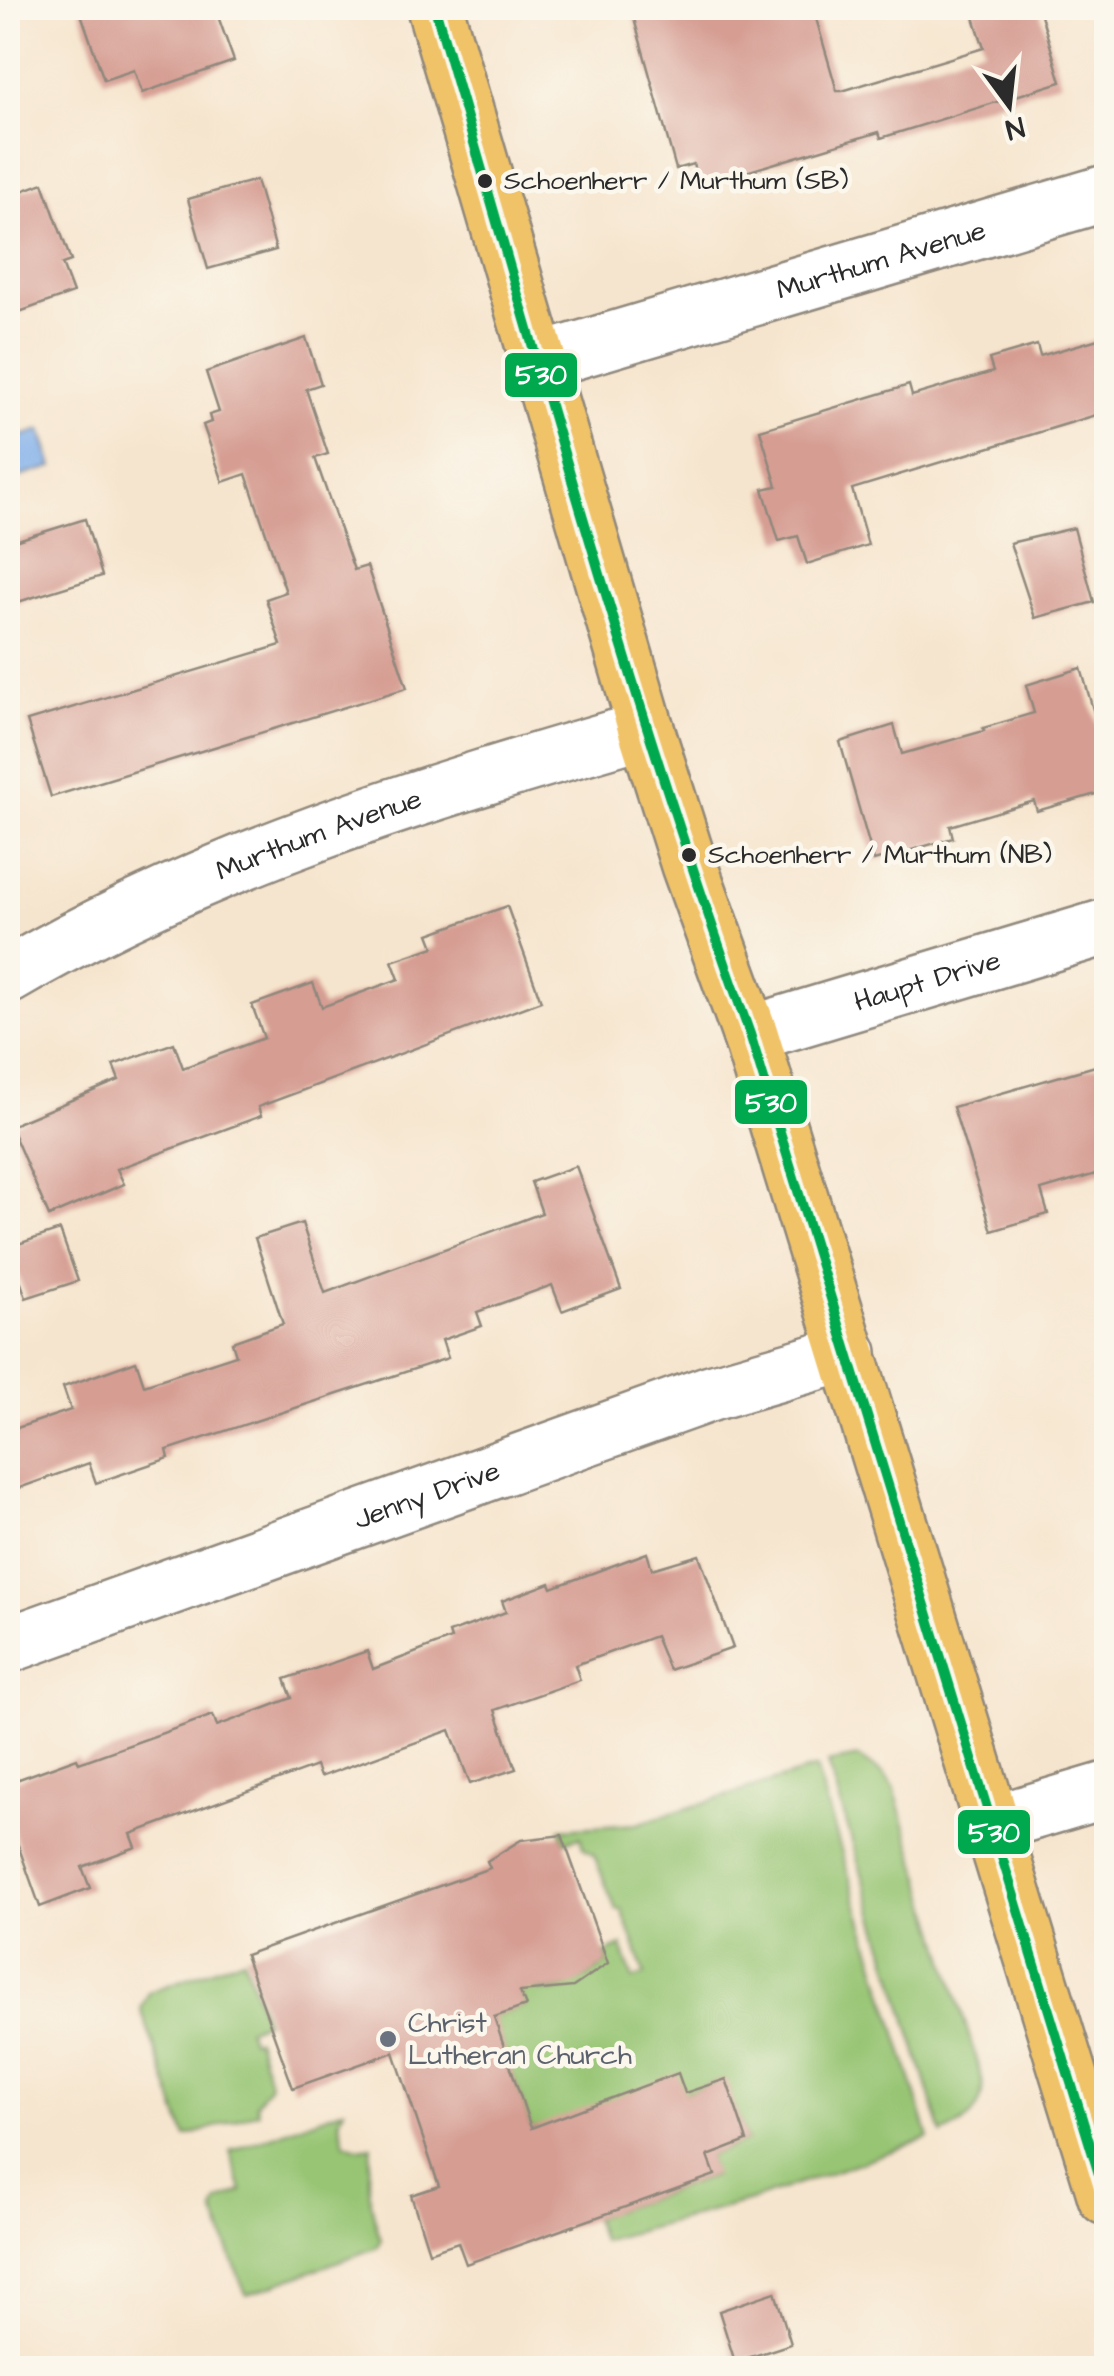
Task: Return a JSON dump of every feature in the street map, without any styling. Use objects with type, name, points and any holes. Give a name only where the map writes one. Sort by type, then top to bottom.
[{"type":"main road","points":[[435,8],[646,729],[689,865],[750,1034],[1106,2197]]},
{"type":"street","name":"Murthum Avenue","points":[[538,362],[1106,193]]},
{"type":"street","name":"Murthum Avenue","points":[[8,976],[80,933],[264,854],[500,772],[646,729]]},
{"type":"street","name":"Haupt Drive","points":[[750,1034],[1106,926]]},
{"type":"street","name":"Jenny Drive","points":[[8,1645],[711,1394],[849,1353]]},
{"type":"street","points":[[991,1824],[1106,1790]]},
{"type":"green space","points":[[858,1757],[884,1774],[894,1788],[982,2079],[981,2099],[973,2114],[942,2134],[828,1763]]},
{"type":"green space","points":[[816,1768],[929,2138],[750,2201],[601,2241],[594,2218],[714,2176],[708,2156],[747,2141],[725,2080],[685,2093],[531,2128],[493,2017],[525,2006],[517,1984],[543,1991],[565,1988],[608,1963],[605,1953],[622,1946],[633,1980],[645,1974],[622,1910],[616,1910],[594,1855],[583,1847],[580,1837],[564,1842],[561,1829],[637,1824]]},
{"type":"green space","points":[[243,1958],[265,2021],[247,2029],[251,2040],[256,2039],[270,2084],[256,2103],[258,2112],[186,2137],[141,2009],[149,1992]]},
{"type":"green space","points":[[344,2109],[339,2120],[345,2143],[358,2148],[372,2146],[369,2183],[381,2240],[378,2247],[246,2295],[214,2211],[218,2202],[242,2191],[230,2151]]},
{"type":"water","points":[[41,430],[53,467],[8,480],[8,440]]},
{"type":"building","points":[[79,8],[215,8],[234,61],[142,93],[134,70],[104,80]]},
{"type":"building","points":[[631,8],[813,8],[837,91],[842,91],[984,48],[971,8],[1039,8],[1061,82],[881,138],[879,132],[699,186],[693,164],[676,169]]},
{"type":"building","points":[[256,180],[276,250],[208,269],[188,199]]},
{"type":"building","points":[[43,183],[71,261],[62,264],[73,293],[8,316],[8,196]]},
{"type":"building","points":[[306,338],[321,384],[306,389],[328,454],[315,458],[354,570],[367,566],[407,688],[51,797],[27,721],[281,645],[266,599],[286,592],[246,474],[223,482],[203,425],[211,422],[209,415],[219,412],[206,372]]},
{"type":"building","points":[[1098,339],[1106,366],[1106,412],[852,489],[868,545],[807,564],[798,536],[779,541],[763,489],[777,486],[760,430],[909,385],[912,396],[993,372],[989,359],[1037,345],[1040,356]]},
{"type":"building","points":[[85,519],[102,576],[8,605],[8,543]]},
{"type":"building","points":[[1074,528],[1094,602],[1035,618],[1010,543]]},
{"type":"building","points":[[1081,668],[1106,755],[1106,791],[1037,811],[1034,801],[950,826],[953,838],[874,861],[840,742],[894,725],[902,754],[984,731],[983,728],[1034,713],[1026,685]]},
{"type":"building","points":[[507,906],[541,1001],[258,1107],[261,1116],[117,1169],[124,1184],[49,1216],[10,1126],[119,1080],[113,1065],[174,1043],[183,1068],[264,1038],[252,1005],[313,983],[322,1007],[399,979],[392,961],[434,947],[429,934]]},
{"type":"building","points":[[1106,1063],[1106,1171],[1041,1190],[1048,1214],[992,1231],[953,1107]]},
{"type":"building","points":[[576,1166],[621,1289],[562,1311],[552,1285],[477,1312],[482,1326],[442,1340],[448,1358],[167,1450],[169,1458],[96,1483],[89,1463],[8,1492],[8,1431],[71,1410],[63,1387],[136,1361],[144,1385],[236,1355],[232,1342],[283,1324],[255,1238],[302,1223],[325,1293],[542,1213],[531,1182]]},
{"type":"building","points":[[60,1230],[78,1281],[26,1298],[9,1247]]},
{"type":"building","points":[[647,1553],[652,1569],[699,1555],[733,1648],[669,1670],[655,1636],[575,1665],[580,1680],[495,1710],[516,1769],[470,1784],[450,1730],[320,1777],[316,1766],[131,1834],[136,1847],[82,1867],[90,1888],[40,1907],[8,1817],[8,1783],[77,1758],[79,1763],[213,1715],[217,1726],[292,1698],[285,1679],[367,1651],[373,1669],[451,1639],[449,1633],[506,1612],[502,1601],[550,1583],[552,1588]]},
{"type":"building","name":"Christ Lutheran Church","points":[[562,1835],[608,1963],[573,1987],[520,1992],[526,2006],[494,2017],[531,2128],[678,2073],[685,2093],[726,2079],[747,2141],[708,2156],[715,2175],[466,2264],[458,2242],[429,2252],[411,2195],[439,2186],[394,2052],[293,2088],[245,1955],[490,1868],[487,1861],[521,1840]]},
{"type":"building","points":[[775,2292],[791,2344],[735,2362],[719,2311]]},
{"type":"transit line","name":"530","points":[[435,8],[624,652],[750,1034],[1106,2197]]},
{"type":"place","name":"Schoenherr / Murthum (SB)","points":[[485,181]]},
{"type":"place","name":"Schoenherr / Murthum (NB)","points":[[689,855]]},
{"type":"place","name":"Christ Lutheran Church","points":[[388,2039]]}]
